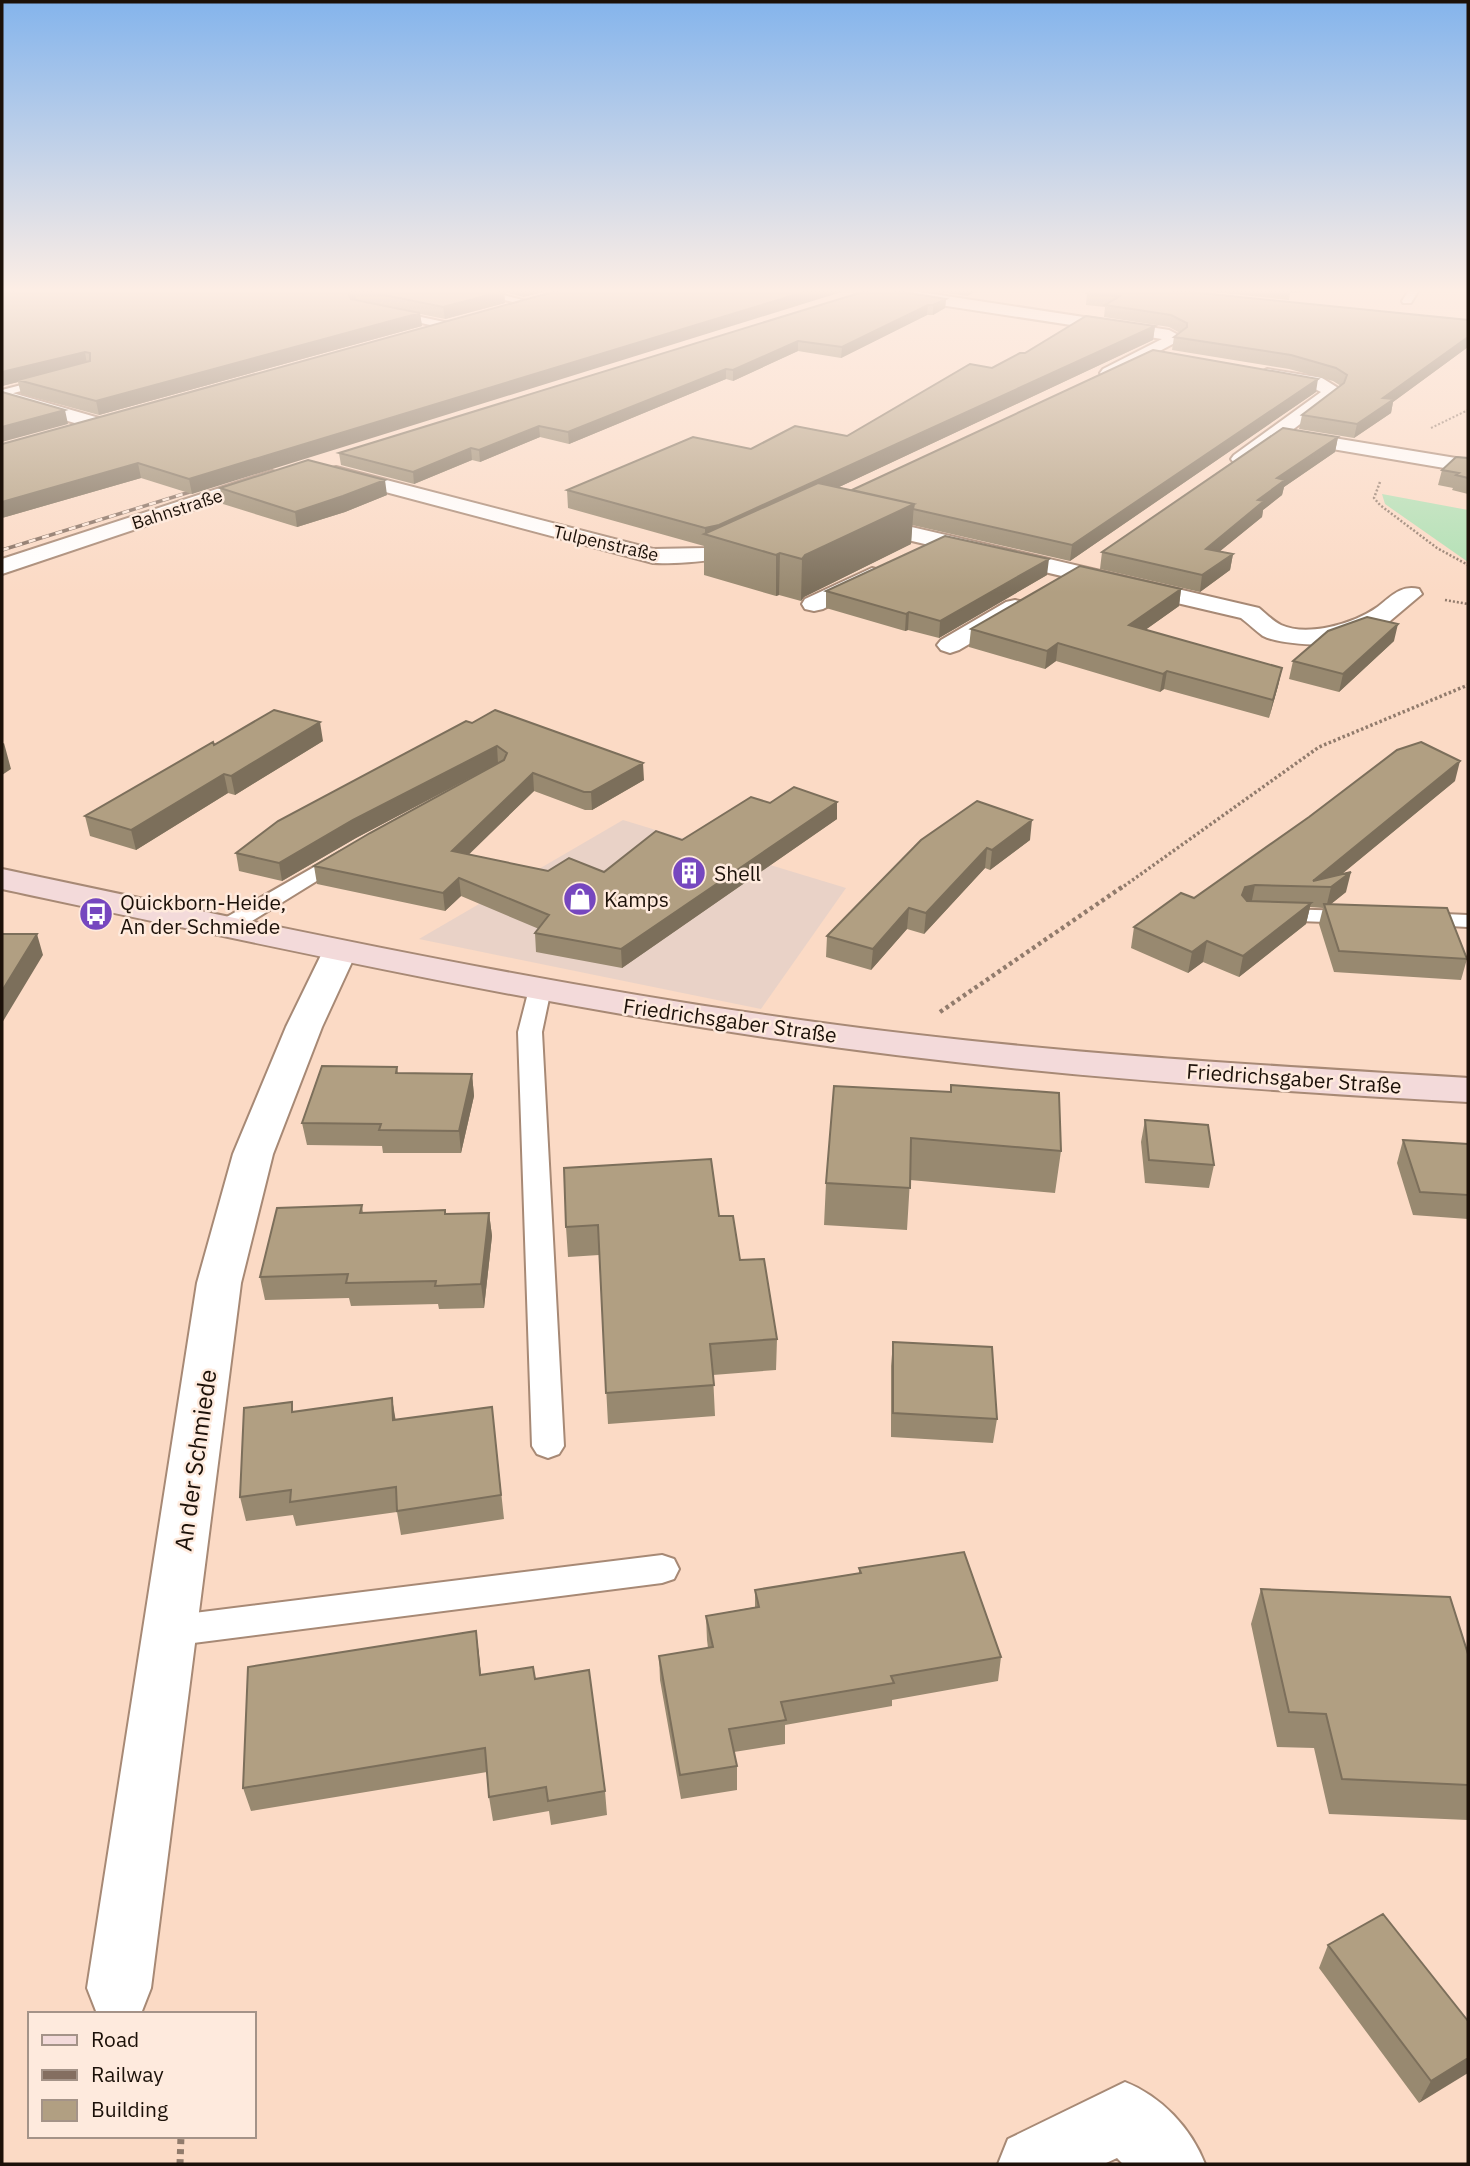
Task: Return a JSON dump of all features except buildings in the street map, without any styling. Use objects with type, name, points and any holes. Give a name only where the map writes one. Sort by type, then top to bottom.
[{"type":"main road","name":"Friedrichsgaber Straße","points":[[2,879],[340,951],[540,989],[611,1002],[888,1042],[1286,1079],[1468,1090]]},
{"type":"street","points":[[1221,472],[1334,391]]},
{"type":"street","points":[[2,394],[99,424]]},
{"type":"street","points":[[63,434],[120,418]]},
{"type":"street","points":[[1276,434],[1468,467]]},
{"type":"street","name":"Tulpenstraße","points":[[317,463],[653,556],[690,559],[726,552],[771,531]]},
{"type":"street","name":"Bahnstraße","points":[[2,567],[317,463]]},
{"type":"street","points":[[841,517],[1250,613],[1274,632],[1326,638],[1381,617],[1409,594]]},
{"type":"street","points":[[814,604],[941,541]]},
{"type":"street","points":[[950,645],[1098,557]]},
{"type":"street","name":"An der Schmiede","points":[[119,1988],[219,1283],[253,1154],[304,1027],[340,951]]},
{"type":"street","points":[[1033,2164],[1125,2116],[1170,2164]]},
{"type":"lane","points":[[226,927],[364,844]]},
{"type":"lane","points":[[1251,914],[1373,918]]},
{"type":"lane","points":[[1400,919],[1468,921]]},
{"type":"lane","points":[[540,989],[530,1032],[548,1446]]},
{"type":"lane","points":[[170,1631],[662,1569]]},
{"type":"path","points":[[888,1042],[936,1015],[1087,912],[1319,747],[1468,685]]},
{"type":"path","points":[[180,2164],[181,2138]]},
{"type":"shaded area","points":[[623,820],[846,888],[761,1009],[419,939]]},
{"type":"green space","points":[[1382,494],[1468,510],[1468,562],[1385,504]]},
{"type":"railway","points":[[2,550],[206,487]]},
{"type":"place","name":"Shell","points":[[689,873]]},
{"type":"place","name":"Kamps","points":[[580,899]]},
{"type":"place","name":"Quickborn-Heide, An der Schmiede","points":[[96,914]]}]
